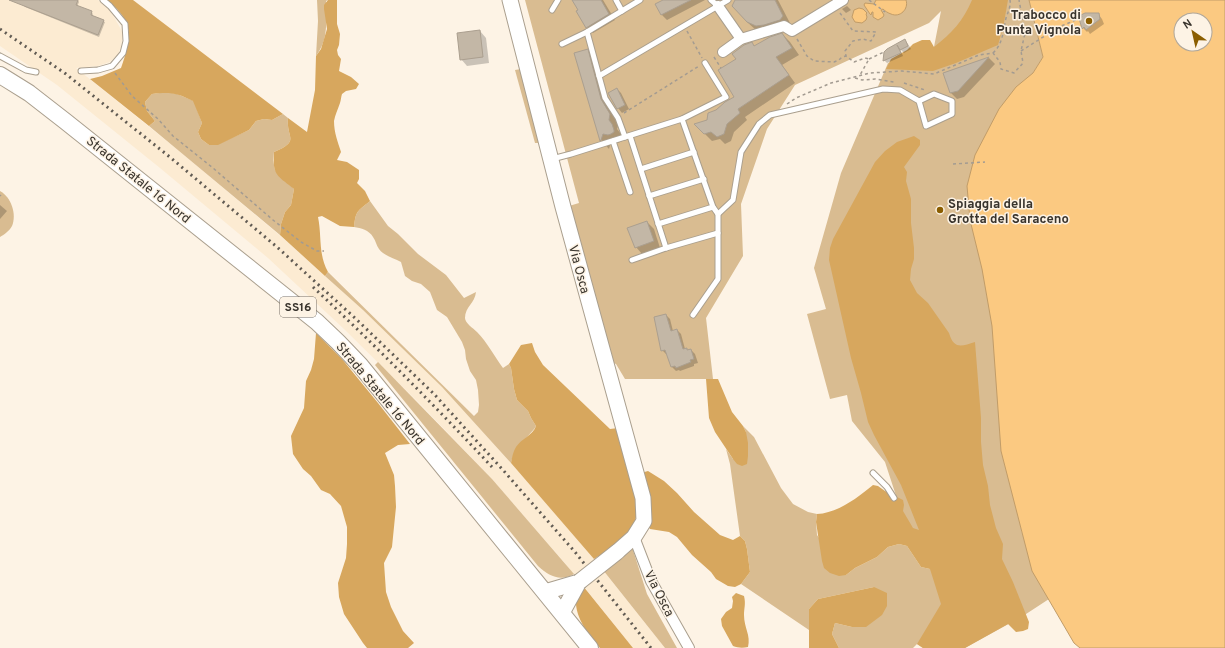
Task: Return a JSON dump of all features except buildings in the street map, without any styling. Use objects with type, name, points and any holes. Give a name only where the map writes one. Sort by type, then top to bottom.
[{"type":"main road","name":"Strada Statale 16 Nord","points":[[0,75],[29,93],[65,121],[317,322],[360,365],[590,648]]},
{"type":"street","name":"Via Osca","points":[[510,0],[551,159],[643,498],[644,521],[634,537],[579,582]]},
{"type":"street","points":[[718,55],[741,39],[784,26],[792,31],[839,2]]},
{"type":"street","points":[[714,3],[741,39]]},
{"type":"street","name":"Via Osca","points":[[634,537],[651,580],[689,648]]},
{"type":"street","points":[[545,592],[579,582]]},
{"type":"street","points":[[562,613],[579,582]]},
{"type":"lane","points":[[81,71],[98,70],[112,66],[123,53],[126,41],[125,24],[103,0]]},
{"type":"lane","points":[[552,10],[558,0]]},
{"type":"lane","points":[[616,0],[622,11]]},
{"type":"lane","points":[[562,44],[587,32],[640,0]]},
{"type":"lane","points":[[599,76],[684,26],[714,3],[728,0]]},
{"type":"lane","points":[[587,32],[605,98],[628,136],[641,169],[666,248]]},
{"type":"lane","points":[[0,56],[26,70],[36,72]]},
{"type":"lane","points":[[551,159],[682,119],[726,96],[705,63]]},
{"type":"lane","points":[[718,214],[733,200],[741,152],[759,124],[770,115],[883,89],[900,90],[919,101],[926,126],[952,114],[952,101],[934,94],[919,101]]},
{"type":"lane","points":[[682,119],[713,207],[718,214],[718,279],[693,315]]},
{"type":"lane","points":[[613,141],[630,192]]},
{"type":"lane","points":[[641,169],[694,152]]},
{"type":"lane","points":[[649,196],[704,179]]},
{"type":"lane","points":[[658,224],[713,207]]},
{"type":"lane","points":[[632,260],[666,248],[718,233]]},
{"type":"lane","points":[[872,473],[887,487],[894,498]]},
{"type":"path","points":[[870,0],[885,12]]},
{"type":"path","points":[[770,115],[796,98],[831,83],[870,73],[902,71],[934,74],[979,55],[993,53],[998,48],[1003,34],[1011,4],[1010,0]]},
{"type":"path","points":[[993,53],[1000,62],[1002,69],[1014,73],[1023,63],[1021,51],[1025,33],[1019,0]]},
{"type":"path","points":[[839,2],[853,31],[876,32],[871,41],[863,39],[853,41],[845,50],[846,56],[854,62],[866,58],[869,59],[884,52]]},
{"type":"path","points":[[1021,51],[1059,27],[1078,19]]},
{"type":"path","points":[[684,26],[705,63]]},
{"type":"path","points":[[792,31],[807,56],[814,61],[834,62],[846,56]]},
{"type":"path","points":[[618,118],[718,55],[721,68]]},
{"type":"path","points":[[860,76],[869,59]]},
{"type":"path","points":[[112,66],[117,76],[132,96],[158,120],[172,136],[213,168],[301,242],[317,250],[324,251]]},
{"type":"path","points":[[953,164],[985,162]]},
{"type":"shaded area","points":[[0,0],[98,0],[110,10],[123,33],[121,47],[118,54],[110,62],[98,66],[76,68],[178,150],[284,239],[363,310],[442,387],[583,545],[665,648],[633,648],[564,562],[492,479],[423,407],[344,329],[268,258],[57,85],[0,46]]},
{"type":"shaded area","points":[[106,0],[133,0],[283,114],[272,120],[264,119],[256,121],[249,130],[218,145],[209,145],[201,139],[198,132],[202,123],[193,101],[182,96],[169,93],[159,93],[152,94],[145,102],[147,111],[155,121],[149,126],[90,79],[121,68],[129,38],[126,23],[122,15]]},
{"type":"shaded area","points":[[317,0],[328,0],[326,1],[325,36],[316,56],[318,21]]},
{"type":"shaded area","points":[[328,0],[337,0],[337,24],[340,34],[337,50],[341,59],[339,71],[351,77],[359,84],[356,89],[346,91],[342,94],[335,116],[334,121],[336,137],[341,152],[337,160],[347,162],[359,170],[359,179],[357,183],[365,191],[370,201],[358,212],[354,227],[340,226],[322,216],[318,217],[321,252],[328,272],[325,276],[280,235],[281,224],[285,212],[291,205],[294,189],[277,175],[274,166],[274,152],[290,142],[288,118],[307,132],[315,90],[316,56],[321,49],[327,29],[324,5]]},
{"type":"shaded area","points":[[525,0],[1029,0],[1043,57],[1033,73],[992,326],[1022,533],[1049,599],[1023,616],[965,648],[923,648],[917,644],[913,648],[839,648],[832,634],[835,623],[852,627],[874,587],[818,599],[809,609],[809,630],[741,584],[750,572],[745,541],[740,536],[730,464],[726,449],[733,459],[746,432],[743,426],[754,437],[781,488],[793,504],[808,512],[817,514],[817,535],[846,575],[855,568],[877,557],[888,547],[899,544],[907,546],[921,567],[930,569],[902,514],[885,462],[852,421],[847,395],[830,399],[807,314],[826,309],[814,268],[841,173],[888,63],[933,52],[941,11],[929,23],[795,85],[767,129],[741,204],[743,256],[706,318],[713,379],[625,379],[616,364],[611,362],[569,206],[579,203]]},
{"type":"shaded area","points":[[876,0],[906,0],[907,3],[903,12],[898,15],[890,14],[883,9],[881,10],[884,15],[878,20],[873,17],[873,12],[871,15],[864,5],[865,3],[874,4]]},
{"type":"shaded area","points":[[972,0],[1008,0],[998,45],[933,71],[886,69],[891,59],[907,50],[913,44],[922,40],[930,40],[934,47],[956,26],[965,14]]},
{"type":"shaded area","points":[[1029,0],[1225,0],[1225,648],[1080,648],[1074,643],[1032,571],[1001,451],[992,326],[982,269],[970,220],[967,186],[975,155],[999,109],[1016,87],[1033,73],[1043,57]]},
{"type":"shaded area","points":[[859,8],[863,9],[867,13],[866,20],[862,23],[855,22],[852,17],[854,10]]},
{"type":"shaded area","points":[[521,69],[540,143],[535,143],[515,70]]},
{"type":"shaded area","points":[[167,92],[177,94],[194,101],[202,123],[198,132],[201,139],[209,145],[218,144],[249,130],[256,121],[264,119],[272,120],[283,114],[288,118],[290,142],[274,152],[273,160],[275,170],[294,189],[291,205],[285,212],[281,224],[280,235],[149,126],[155,121],[147,111],[145,102],[152,94]]},
{"type":"shaded area","points":[[914,136],[920,140],[920,145],[904,167],[907,172],[906,181],[911,199],[911,223],[914,248],[914,259],[910,280],[917,293],[928,303],[949,333],[953,342],[962,345],[975,342],[983,465],[988,486],[990,505],[996,528],[1003,544],[1002,559],[1029,622],[1028,629],[1016,632],[1008,624],[965,648],[923,648],[917,644],[941,604],[930,569],[921,567],[907,546],[899,544],[888,547],[877,557],[855,568],[846,575],[839,576],[830,573],[824,568],[816,522],[817,514],[840,508],[854,500],[873,485],[878,486],[903,500],[903,511],[913,528],[919,530],[901,485],[868,422],[851,358],[829,260],[830,248],[833,239],[875,162],[885,151],[897,142]]},
{"type":"shaded area","points":[[0,191],[10,202],[14,216],[11,228],[0,237]]},
{"type":"shaded area","points":[[370,201],[388,226],[418,254],[446,275],[464,298],[476,292],[474,299],[465,314],[465,320],[484,340],[503,368],[509,364],[517,400],[528,411],[536,426],[518,448],[511,463],[442,387],[363,310],[325,276],[328,272],[474,416],[478,412],[479,405],[476,380],[470,371],[462,342],[447,317],[437,310],[430,292],[421,284],[412,281],[405,276],[401,262],[381,251],[378,248],[374,238],[367,231],[354,227],[358,212]]},
{"type":"shaded area","points":[[316,333],[342,359],[410,444],[398,445],[385,453],[394,475],[396,507],[392,547],[384,563],[386,592],[391,607],[403,631],[414,643],[408,648],[367,648],[344,614],[339,597],[338,583],[346,558],[347,527],[341,506],[330,494],[321,490],[311,476],[303,469],[293,454],[291,436],[304,408],[306,381],[314,359]]},
{"type":"shaded area","points":[[532,343],[535,352],[543,365],[610,429],[618,428],[636,497],[637,512],[634,527],[613,547],[594,559],[511,463],[516,447],[532,432],[536,426],[528,411],[517,400],[509,364],[521,345]]},
{"type":"shaded area","points":[[378,362],[492,479],[574,574],[564,578],[559,578],[546,573],[538,566],[375,365]]},
{"type":"shaded area","points":[[706,379],[718,379],[732,412],[746,432],[748,443],[747,464],[742,466],[737,464],[715,432],[709,418]]},
{"type":"shaded area","points":[[648,471],[664,481],[694,512],[720,535],[733,540],[740,536],[745,541],[750,572],[741,584],[735,587],[728,586],[716,579],[711,572],[692,555],[677,537],[669,532],[650,529],[648,526],[641,473]]},
{"type":"shaded area","points":[[632,547],[647,594],[677,648],[665,648],[603,570]]},
{"type":"shaded area","points":[[583,586],[633,648],[600,648],[587,632],[580,620],[576,607],[577,596]]},
{"type":"shaded area","points":[[874,587],[887,593],[887,606],[882,615],[866,627],[852,627],[835,623],[832,634],[839,648],[809,648],[809,609],[818,599]]},
{"type":"shaded area","points":[[736,593],[744,596],[744,620],[749,639],[748,647],[740,648],[733,646],[722,626],[721,619],[726,612],[732,608],[732,597]]},
{"type":"railway","points":[[0,29],[66,74],[171,158],[277,247],[355,318],[434,394],[503,470],[575,552],[651,648]]},
{"type":"railway","points":[[313,287],[404,376],[492,467]]},
{"type":"place","name":"Trabocco di Punta Vignola","points":[[1089,21]]},
{"type":"place","name":"Spiaggia della Grotta del Saraceno","points":[[940,210]]}]
